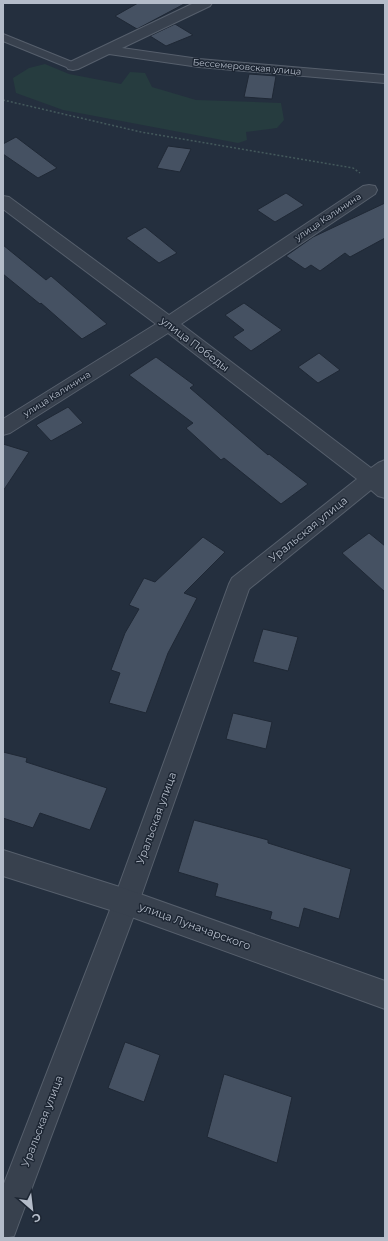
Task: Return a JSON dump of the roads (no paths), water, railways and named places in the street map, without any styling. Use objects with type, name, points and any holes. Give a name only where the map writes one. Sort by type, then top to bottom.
[{"type":"street","points":[[73,66],[205,3]]},
{"type":"street","name":"Бессемеровская улица","points":[[109,50],[199,63],[385,79]]},
{"type":"street","name":"улица Калинина","points":[[3,428],[169,324],[369,190]]},
{"type":"street","name":"улица Победы","points":[[3,201],[380,479]]},
{"type":"street","name":"Уральская улица","points":[[3,1224],[126,902],[240,584],[380,479]]},
{"type":"street","name":"улица Луначарского","points":[[3,863],[126,902],[385,995]]},
{"type":"lane","points":[[3,37],[73,66]]}]
